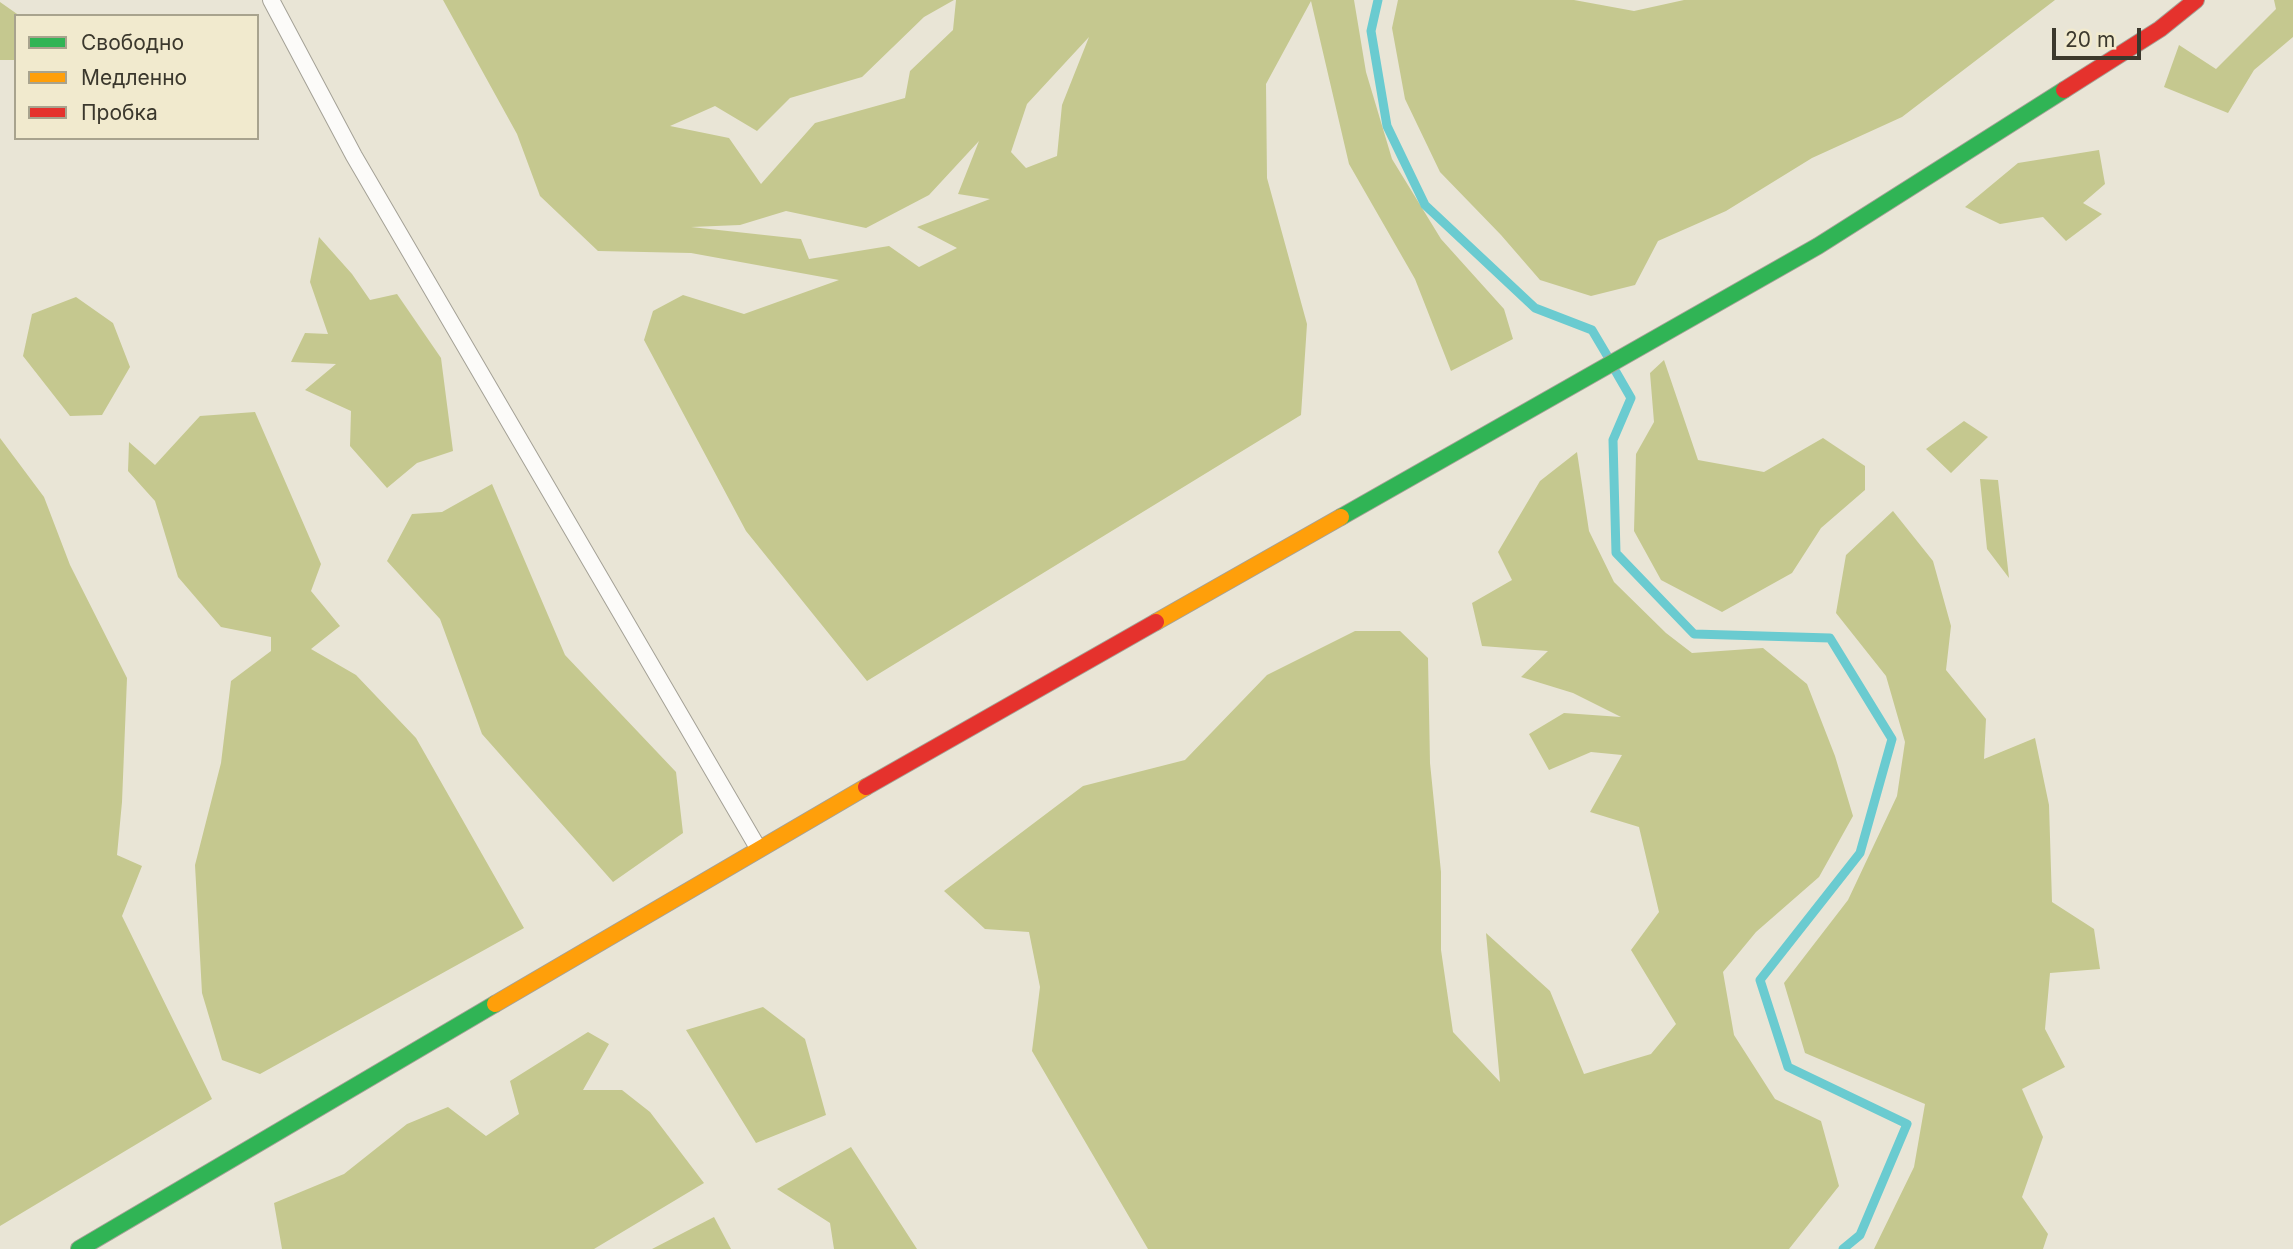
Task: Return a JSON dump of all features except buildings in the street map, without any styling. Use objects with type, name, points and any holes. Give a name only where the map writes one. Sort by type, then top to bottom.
[{"type":"main road","points":[[79,1249],[758,848],[1841,231],[2160,29],[2196,0]]},
{"type":"lane","points":[[271,0],[354,156],[758,848]]},
{"type":"green space","points":[[443,0],[954,0],[924,17],[862,77],[790,98],[757,131],[715,106],[670,126],[729,138],[761,184],[815,123],[905,98],[910,71],[953,30],[956,0],[1354,0],[1366,72],[1392,159],[1441,239],[1504,309],[1513,339],[1451,371],[1415,279],[1349,164],[1311,1],[1266,84],[1267,178],[1307,324],[1301,415],[867,681],[746,531],[644,340],[653,311],[683,295],[744,314],[839,280],[691,253],[598,251],[540,196],[517,134]],"holes":[[[1089,37],[1062,105],[1057,156],[1026,168],[1011,152],[1027,104]],[[979,141],[958,194],[990,199],[917,227],[957,248],[919,267],[889,246],[809,259],[801,239],[691,227],[740,225],[786,211],[866,228],[929,195]]]},
{"type":"green space","points":[[1398,0],[1574,0],[1634,11],[1684,0],[2055,0],[1902,117],[1812,158],[1726,211],[1658,241],[1635,285],[1591,296],[1540,280],[1440,172],[1405,99],[1392,28]]},
{"type":"green space","points":[[2274,0],[2293,0],[2293,37],[2254,70],[2228,113],[2164,87],[2179,45],[2216,69],[2276,9]]},
{"type":"green space","points":[[0,2],[17,14],[14,14],[14,60],[0,60]]},
{"type":"green space","points":[[2099,150],[2105,184],[2083,203],[2102,214],[2066,241],[2043,217],[2000,224],[1965,207],[2018,163]]},
{"type":"green space","points":[[319,237],[352,274],[370,300],[397,294],[441,358],[453,451],[417,463],[387,488],[350,446],[351,411],[305,390],[336,364],[291,362],[305,333],[328,334],[310,282]]},
{"type":"green space","points":[[76,297],[113,323],[130,367],[102,415],[70,416],[23,356],[32,314]]},
{"type":"green space","points":[[1664,360],[1698,460],[1764,472],[1823,438],[1865,466],[1865,490],[1821,528],[1792,573],[1722,612],[1661,580],[1634,531],[1636,454],[1654,422],[1650,373]]},
{"type":"green space","points":[[255,412],[321,564],[311,591],[340,626],[311,649],[356,675],[416,738],[524,928],[260,1074],[222,1060],[202,993],[195,865],[221,763],[231,681],[271,651],[271,637],[221,627],[178,577],[155,501],[128,471],[129,442],[155,465],[200,416]]},
{"type":"green space","points":[[1964,421],[1988,437],[1951,473],[1926,449]]},
{"type":"green space","points":[[0,438],[44,497],[70,565],[127,678],[117,855],[142,866],[122,916],[212,1099],[0,1226]]},
{"type":"green space","points":[[1577,452],[1589,531],[1614,582],[1666,633],[1692,653],[1763,648],[1807,684],[1835,756],[1853,816],[1819,877],[1756,932],[1723,972],[1734,1035],[1775,1099],[1821,1121],[1839,1186],[1789,1249],[1148,1249],[1032,1051],[1040,987],[1029,932],[985,929],[944,891],[1083,786],[1185,760],[1267,675],[1355,631],[1400,631],[1428,658],[1430,763],[1441,872],[1441,950],[1453,1032],[1500,1082],[1486,933],[1550,991],[1584,1074],[1651,1054],[1676,1024],[1631,950],[1659,912],[1639,827],[1590,812],[1622,755],[1591,752],[1549,770],[1529,734],[1564,713],[1621,717],[1573,693],[1521,677],[1548,651],[1482,646],[1472,603],[1512,580],[1498,552],[1540,481]]},
{"type":"green space","points":[[1980,479],[1998,480],[2009,578],[1987,549]]},
{"type":"green space","points":[[492,484],[565,655],[676,772],[683,833],[613,882],[482,734],[440,619],[387,561],[412,514],[442,512]]},
{"type":"green space","points":[[1893,511],[1933,561],[1951,626],[1946,670],[1986,719],[1984,759],[2035,738],[2049,805],[2052,902],[2094,929],[2100,969],[2050,973],[2045,1029],[2065,1067],[2022,1089],[2043,1137],[2022,1197],[2048,1234],[2043,1249],[1874,1249],[1914,1167],[1925,1104],[1805,1053],[1784,983],[1848,900],[1897,796],[1905,742],[1886,676],[1836,613],[1846,555]]},
{"type":"green space","points":[[763,1007],[805,1039],[826,1115],[756,1143],[686,1030]]},
{"type":"green space","points":[[588,1032],[609,1044],[583,1090],[622,1090],[650,1112],[704,1183],[594,1249],[282,1249],[274,1203],[344,1174],[407,1124],[448,1107],[486,1136],[519,1114],[510,1081]]},
{"type":"green space","points":[[851,1147],[917,1249],[834,1249],[830,1223],[777,1189]]},
{"type":"green space","points":[[714,1217],[731,1249],[652,1249]]},
{"type":"waterway","points":[[1378,0],[1371,31],[1387,126],[1425,205],[1535,308],[1592,330],[1608,357]]},
{"type":"waterway","points":[[1616,372],[1631,398],[1613,440],[1616,553],[1694,634],[1830,638],[1892,739],[1860,853],[1760,980],[1788,1067],[1907,1124],[1860,1235],[1843,1249]]},
{"type":"traffic: fast","points":[[1341,517],[1818,246],[2064,90]]},
{"type":"traffic: fast","points":[[79,1249],[495,1004]]},
{"type":"traffic: slow","points":[[1156,622],[1341,517]]},
{"type":"traffic: slow","points":[[495,1004],[866,787]]},
{"type":"traffic: jam","points":[[2064,90],[2160,29],[2196,0]]},
{"type":"traffic: jam","points":[[866,787],[1156,622]]}]
